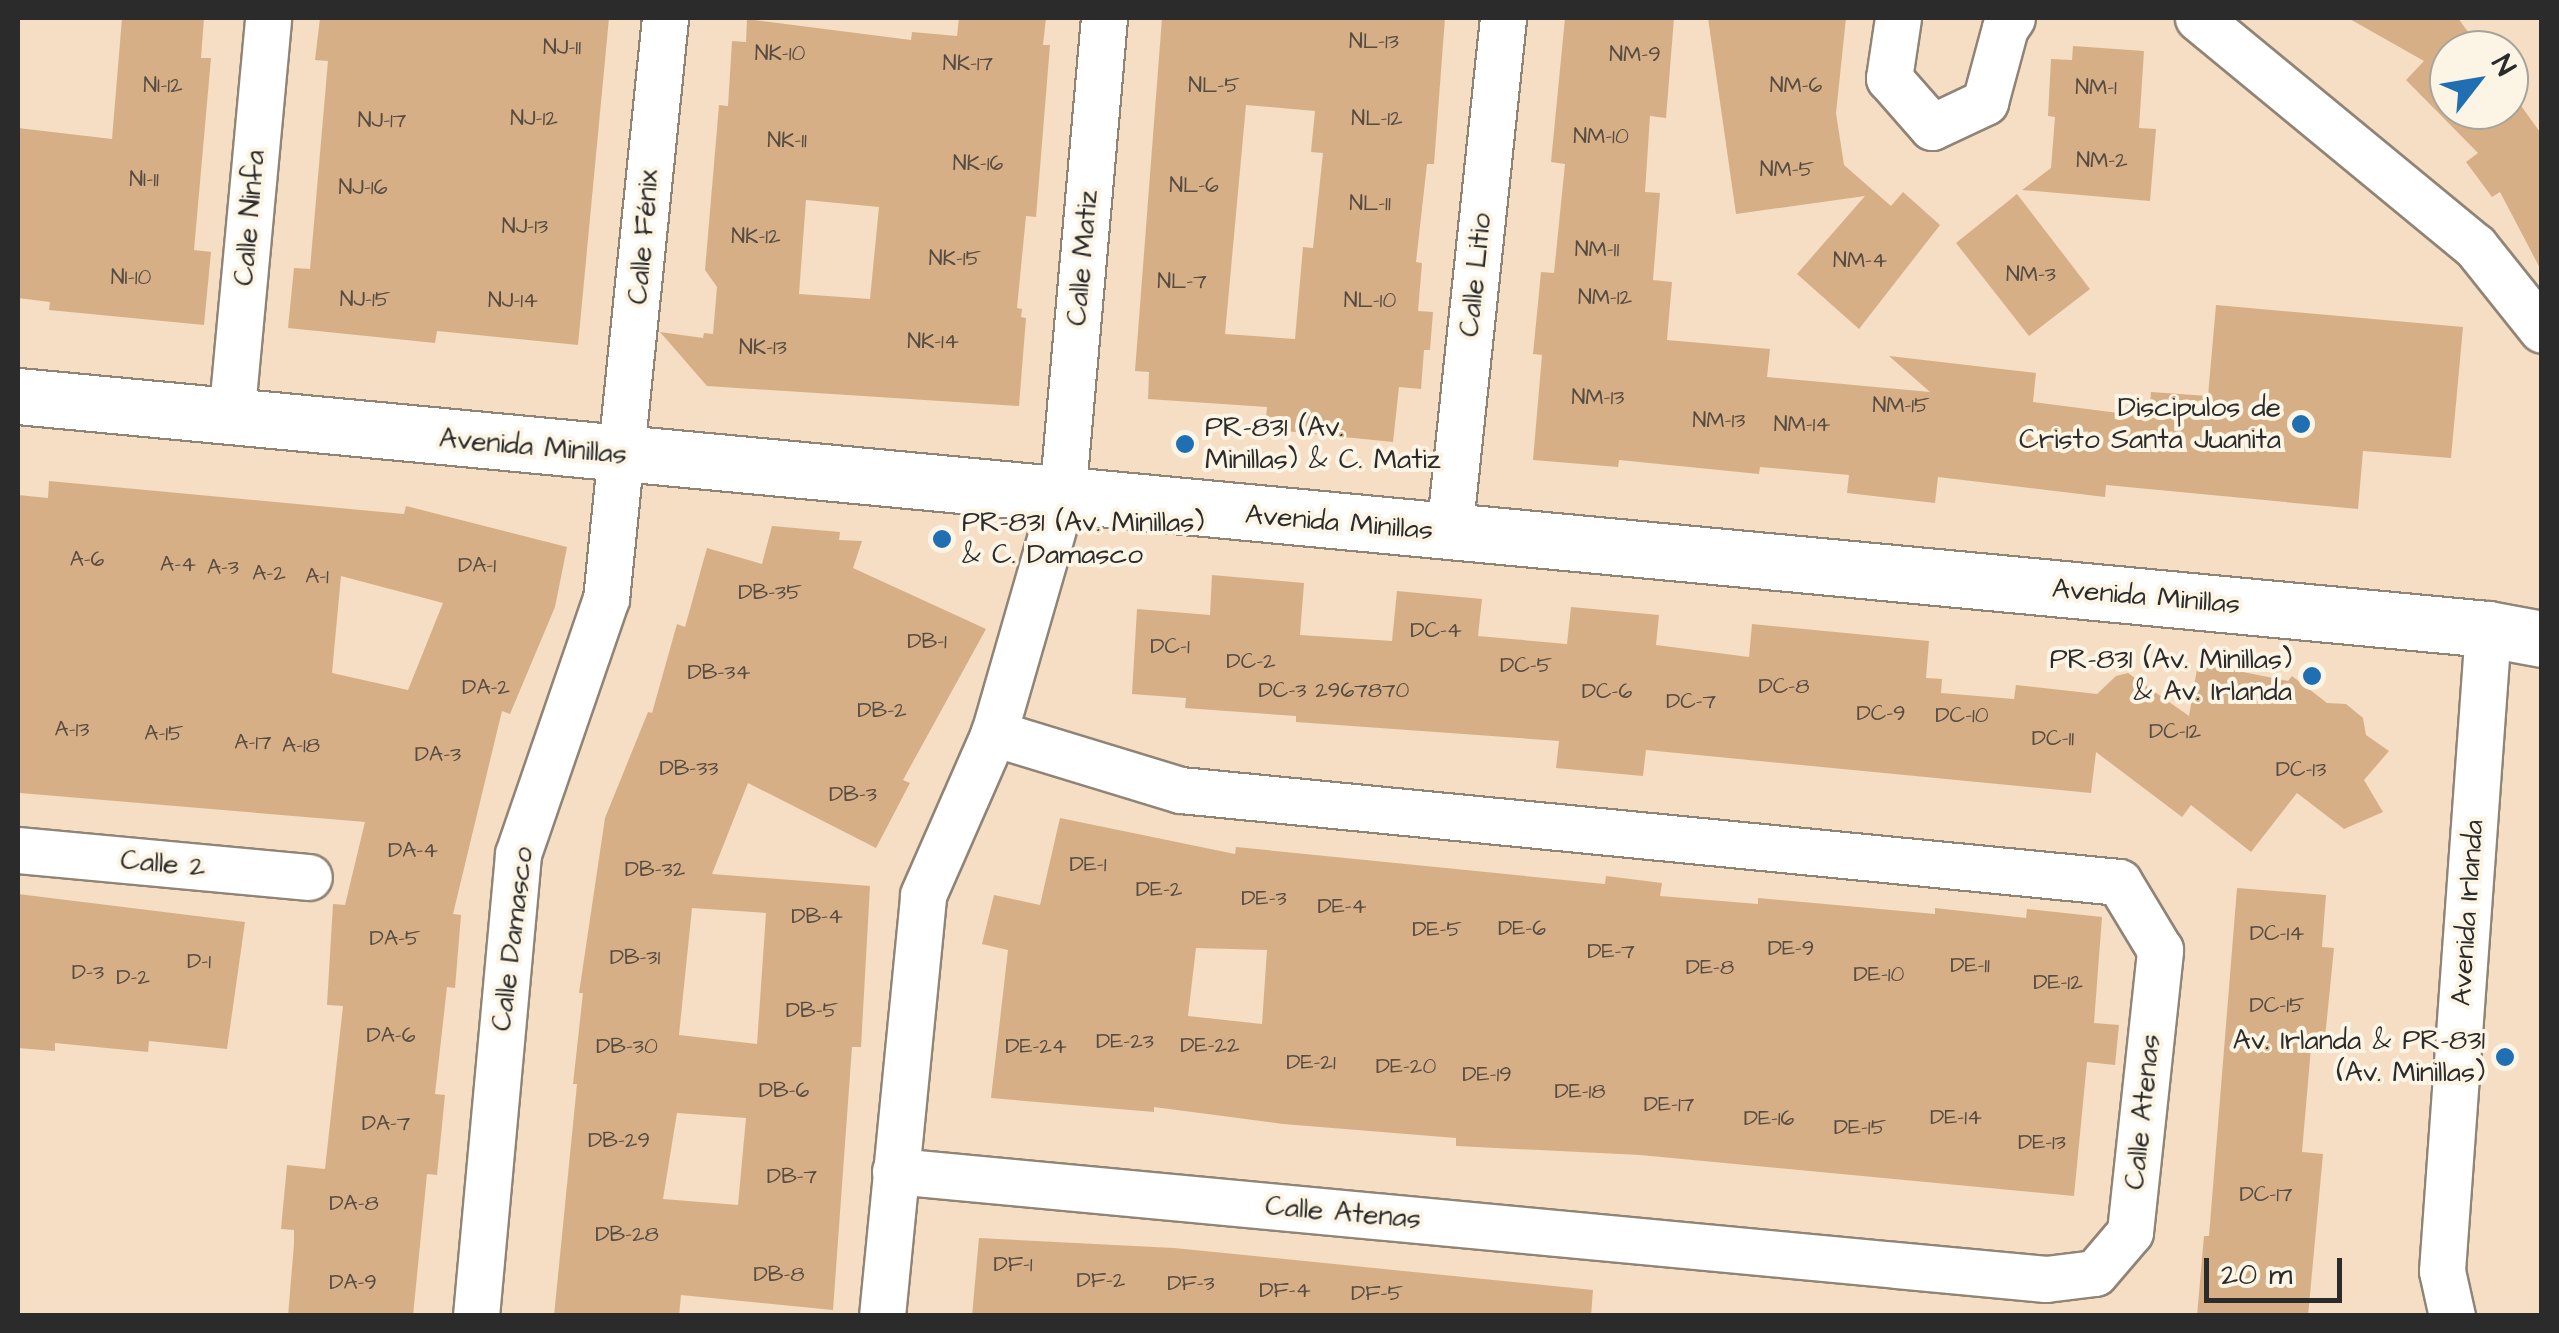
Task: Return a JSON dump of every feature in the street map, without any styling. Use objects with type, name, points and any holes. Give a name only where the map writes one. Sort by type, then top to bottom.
[{"type":"street","name":"Calle Ninfa","points":[[231,419],[268,18]]},
{"type":"street","name":"Calle Fénix","points":[[623,456],[665,18]]},
{"type":"street","name":"Calle Matiz","points":[[1062,498],[1104,18]]},
{"type":"street","name":"Calle Litio","points":[[1449,533],[1504,18]]},
{"type":"street","points":[[1898,18],[1889,78],[1932,127],[1984,102],[2005,28],[2012,18]]},
{"type":"street","points":[[2198,18],[2475,246],[2542,330]]},
{"type":"street","name":"Avenida Minillas","points":[[18,396],[1062,498],[2488,629],[2542,639]]},
{"type":"street","name":"Calle Damasco","points":[[476,1316],[518,854],[606,599],[623,456]]},
{"type":"street","points":[[882,1316],[923,895],[994,733],[1062,498]]},
{"type":"street","name":"Avenida Irlanda","points":[[2452,1316],[2442,1272],[2488,629]]},
{"type":"street","name":"Calle Atenas","points":[[895,1171],[2046,1279],[2095,1273],[2130,1232],[2160,950],[2119,882],[1180,790],[994,733]]},
{"type":"street","name":"Calle 2","points":[[18,850],[309,877]]},
{"type":"building","points":[[122,18],[204,18],[201,58],[211,58],[194,250],[211,252],[204,325],[49,310],[50,302],[18,298],[18,128],[112,139]]},
{"type":"building","points":[[320,18],[609,18],[578,345],[437,331],[435,343],[288,328],[294,268],[310,269],[328,61],[315,60]]},
{"type":"building","points":[[959,18],[1046,18],[1043,45],[1050,45],[1036,217],[1026,216],[1017,308],[1022,309],[1021,317],[1026,318],[1019,406],[707,386],[660,332],[703,338],[704,333],[713,334],[717,287],[705,270],[719,105],[728,106],[732,41],[746,42],[747,19],[911,40],[912,32],[957,36]],"holes":[[[806,200],[879,207],[870,299],[799,294]]]},
{"type":"building","points":[[1162,18],[1445,18],[1434,164],[1427,164],[1416,262],[1422,263],[1418,311],[1433,312],[1430,350],[1424,350],[1421,389],[1399,387],[1393,442],[1265,429],[1267,407],[1148,399],[1149,372],[1135,371]],"holes":[[[1246,105],[1315,111],[1311,152],[1323,153],[1313,248],[1303,247],[1295,339],[1225,334]]]},
{"type":"building","points":[[1565,18],[1674,18],[1666,118],[1650,116],[1645,192],[1660,193],[1653,280],[1672,282],[1667,340],[1770,349],[1767,377],[1930,392],[1889,356],[2036,373],[2033,402],[2149,417],[2151,392],[2208,396],[2216,305],[2463,327],[2451,458],[2363,451],[2358,509],[2106,485],[2105,497],[1938,477],[1935,503],[1847,493],[1849,475],[1760,467],[1759,474],[1619,460],[1618,467],[1533,460],[1542,355],[1533,354],[1541,272],[1554,273],[1565,164],[1551,162]]},
{"type":"building","points":[[1708,18],[1846,18],[1836,113],[1844,165],[1891,206],[1903,192],[1940,225],[1859,329],[1797,274],[1865,196],[1736,214]]},
{"type":"building","points":[[2348,18],[2458,18],[2467,30],[2429,30],[2429,103],[2406,80],[2424,61]]},
{"type":"building","points":[[2073,46],[2144,51],[2139,128],[2156,129],[2150,201],[2022,190],[2051,168],[2055,117],[2048,116],[2051,59],[2072,60]]},
{"type":"building","points":[[2529,117],[2542,135],[2542,272],[2500,192],[2492,197],[2466,162],[2478,153],[2455,130],[2529,130]]},
{"type":"building","points":[[2017,194],[2090,289],[2029,336],[1956,243]]},
{"type":"building","points":[[49,481],[404,514],[406,506],[567,547],[555,607],[510,714],[502,711],[453,914],[461,915],[455,988],[447,987],[435,1094],[445,1095],[437,1175],[427,1174],[413,1316],[288,1316],[294,1230],[281,1229],[287,1165],[325,1169],[343,1006],[327,1005],[333,904],[345,905],[365,822],[20,793],[18,495],[48,498]],"holes":[[[341,576],[443,603],[408,690],[332,673]]]},
{"type":"building","points":[[772,526],[840,532],[839,540],[862,541],[853,568],[986,629],[903,780],[910,783],[876,848],[748,783],[712,874],[870,886],[861,1047],[852,1047],[833,1310],[681,1295],[679,1316],[554,1316],[577,1084],[573,1084],[583,993],[579,993],[605,818],[648,712],[652,713],[677,624],[685,627],[707,548],[762,564]],"holes":[[[692,908],[766,913],[757,1044],[679,1035]],[[677,1113],[746,1118],[738,1205],[663,1199]]]},
{"type":"building","points":[[1212,575],[1304,583],[1300,635],[1392,641],[1397,591],[1482,599],[1478,636],[1567,644],[1571,607],[1659,615],[1656,645],[1749,657],[1752,624],[1929,641],[1926,678],[1942,679],[1941,693],[2014,699],[2016,685],[2097,694],[2116,676],[2128,673],[2189,716],[2198,663],[2288,681],[2292,676],[2327,703],[2346,704],[2363,718],[2366,735],[2389,751],[2364,780],[2383,812],[2344,829],[2297,793],[2251,852],[2191,805],[2182,817],[2096,752],[2091,793],[1646,750],[1643,776],[1556,768],[1559,741],[1296,722],[1296,716],[1185,708],[1186,698],[1132,694],[1137,609],[1210,615]]},
{"type":"building","points":[[1060,818],[1235,854],[1236,847],[1605,884],[1606,876],[1662,883],[1660,896],[1758,904],[1758,898],[1935,914],[1935,908],[2026,918],[2027,909],[2102,917],[2094,1023],[2119,1025],[2115,1065],[2087,1062],[2074,1196],[1640,1155],[1456,1146],[1456,1138],[1283,1124],[1154,1107],[1154,1112],[991,1098],[1008,950],[982,944],[994,895],[1040,905]],"holes":[[[1196,948],[1267,950],[1262,1024],[1188,1016]]]},
{"type":"building","points":[[2237,888],[2326,895],[2322,947],[2334,948],[2325,1038],[2312,1036],[2302,1152],[2323,1154],[2308,1316],[2197,1316],[2204,1236],[2209,1236]]},
{"type":"building","points":[[18,894],[245,922],[227,1049],[149,1041],[148,1052],[55,1043],[55,1051],[18,1048]]},
{"type":"building","points":[[979,1238],[1174,1248],[1593,1290],[1591,1316],[972,1316]]},
{"type":"place","name":"Discipulos de Cristo Santa Juanita","points":[[2301,424]]},
{"type":"place","name":"PR-831 (Av. Minillas) & C. Matiz","points":[[1185,444]]},
{"type":"place","name":"PR-831 (Av. Minillas) & C. Damasco","points":[[942,539]]},
{"type":"place","name":"PR-831 (Av. Minillas) & Av. Irlanda","points":[[2312,676]]},
{"type":"place","name":"Av. Irlanda & PR-831 (Av. Minillas)","points":[[2505,1057]]}]
